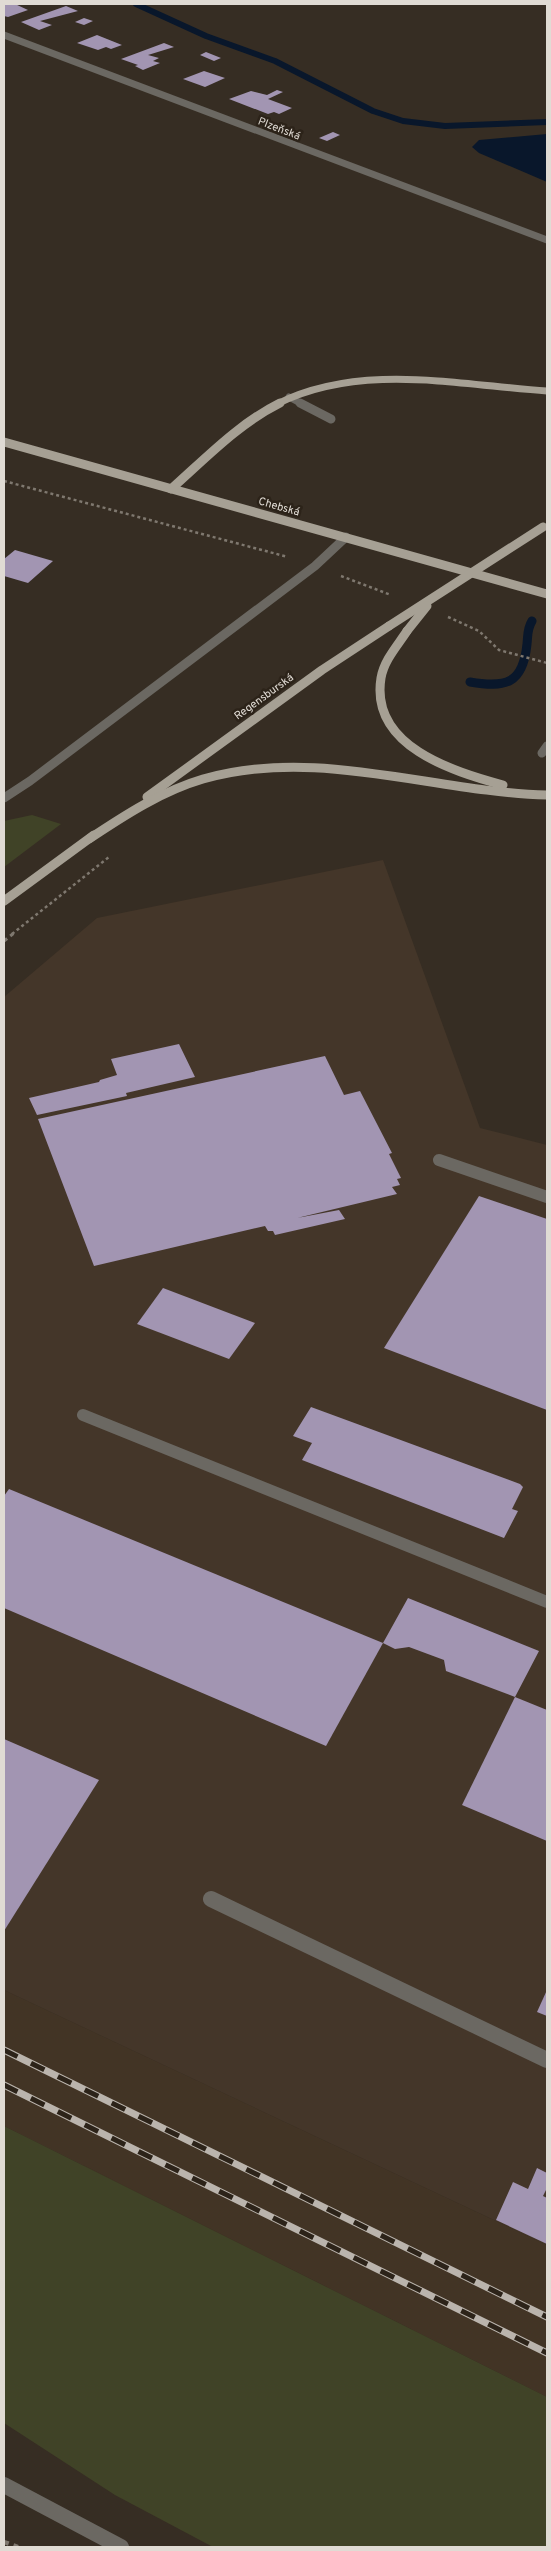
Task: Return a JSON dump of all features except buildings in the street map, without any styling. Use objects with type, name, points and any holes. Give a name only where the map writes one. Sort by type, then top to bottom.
[{"type":"main road","points":[[171,489],[252,418],[290,397],[332,384],[389,379],[547,391]]},
{"type":"main road","name":"Chebská","points":[[4,442],[547,594]]},
{"type":"main road","name":"Regensburská","points":[[4,901],[322,670],[546,524]]},
{"type":"main road","points":[[435,597],[407,632],[381,677],[379,700],[387,722],[401,738],[433,760],[479,779],[547,793]]},
{"type":"main road","points":[[89,839],[135,810],[175,789],[220,776],[266,769],[342,768],[500,792],[547,793]]},
{"type":"street","name":"Plzeňská","points":[[4,35],[547,240]]},
{"type":"street","points":[[290,397],[331,419]]},
{"type":"street","points":[[4,798],[30,782],[315,566],[346,538]]},
{"type":"street","points":[[439,1160],[547,1197]]},
{"type":"street","points":[[83,1415],[547,1602]]},
{"type":"street","points":[[211,1899],[547,2060]]},
{"type":"street","points":[[4,2485],[121,2547]]},
{"type":"path","points":[[4,481],[263,549],[315,566],[397,598]]},
{"type":"path","points":[[443,615],[479,631],[499,650],[508,654],[547,663]]},
{"type":"path","points":[[4,941],[117,851]]},
{"type":"path","points":[[4,2542],[18,2547]]},
{"type":"shaded area","points":[[383,860],[480,1128],[547,1145],[547,2245],[4,1990],[4,997],[97,918]]},
{"type":"shaded area","points":[[4,1990],[547,2245],[547,2397],[4,2126]]},
{"type":"green space","points":[[32,815],[61,824],[4,867],[4,821]]},
{"type":"green space","points":[[4,2126],[547,2397],[547,2547],[213,2547],[115,2495],[4,2423]]},
{"type":"water","points":[[547,134],[547,182],[479,153],[472,147],[479,140]]},
{"type":"waterway","points":[[136,4],[206,36],[275,61],[373,111],[403,121],[445,126],[547,122]]},
{"type":"waterway","points":[[470,682],[483,684],[503,683],[517,675],[525,657],[528,629],[532,621]]},
{"type":"railway","points":[[4,2050],[547,2317]]},
{"type":"railway","points":[[4,2085],[547,2353]]}]
